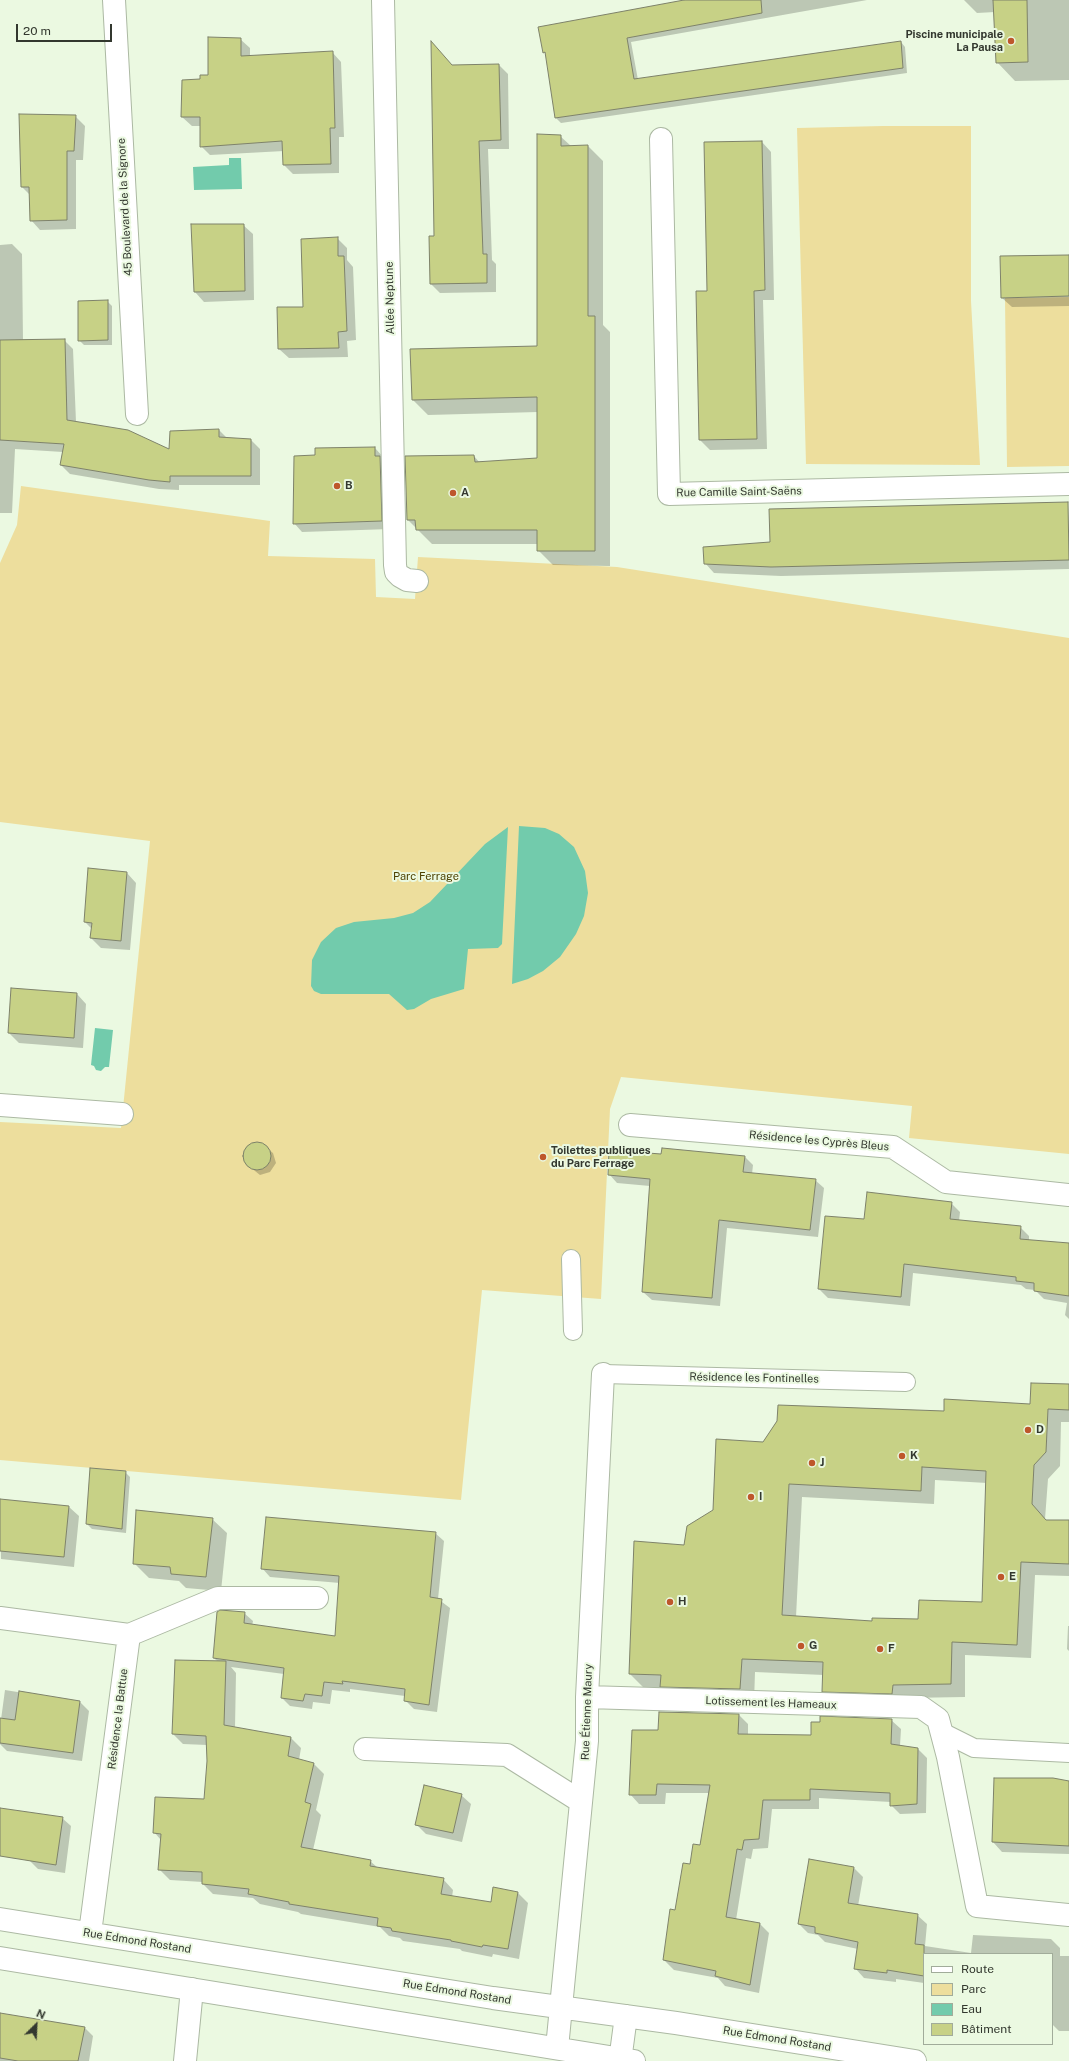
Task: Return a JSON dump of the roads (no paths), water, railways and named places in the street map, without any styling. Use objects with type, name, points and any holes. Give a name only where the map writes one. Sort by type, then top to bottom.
[{"type":"street","name":"45 Boulevard de la Signore","points":[[114,0],[137,414]]},
{"type":"street","name":"Allée Neptune","points":[[383,0],[395,564],[396,572],[400,576],[407,580],[417,581]]},
{"type":"street","name":"Rue Camille Saint-Saëns","points":[[662,139],[670,494],[1069,484]]},
{"type":"street","points":[[0,1105],[129,1114]]},
{"type":"street","name":"Résidence les Cyprès Bleus","points":[[630,1125],[893,1147],[946,1182],[1069,1195]]},
{"type":"street","name":"Rue Étienne Maury","points":[[557,2048],[587,1741],[587,1697],[603,1374]]},
{"type":"street","points":[[0,1618],[129,1635],[218,1598],[317,1598]]},
{"type":"street","name":"Résidence la Battue","points":[[90,1933],[129,1635]]},
{"type":"street","name":"Lotissement les Hameaux","points":[[587,1697],[921,1707],[938,1719],[942,1732],[977,1906],[1069,1915]]},
{"type":"street","points":[[364,1749],[507,1755],[580,1801]]},
{"type":"street","name":"Rue Edmond Rostand","points":[[0,1919],[493,1998],[562,2006],[914,2061]]},
{"type":"street","points":[[0,1958],[625,2060],[626,2016]]},
{"type":"street","points":[[185,2061],[192,1989]]},
{"type":"lane","points":[[571,1259],[573,1331]]},
{"type":"lane","name":"Résidence les Fontinelles","points":[[603,1374],[906,1382]]},
{"type":"lane","points":[[942,1732],[974,1748],[1069,1754]]},
{"type":"water","points":[[229,158],[241,158],[242,189],[194,190],[193,167],[229,165]]},
{"type":"water","points":[[519,826],[545,828],[559,834],[574,847],[585,871],[588,893],[584,916],[576,934],[560,957],[543,971],[528,979],[512,984]]},
{"type":"water","points":[[508,827],[502,944],[498,948],[468,949],[464,989],[431,999],[414,1009],[407,1010],[389,994],[321,994],[314,991],[311,986],[312,960],[321,942],[336,928],[354,922],[394,918],[413,913],[430,902],[485,844]]},
{"type":"water","points":[[95,1028],[113,1030],[109,1067],[105,1067],[101,1071],[96,1070],[94,1066],[91,1065]]},
{"type":"place","name":"Piscine municipale La Pausa","points":[[1011,41]]},
{"type":"place","name":"B","points":[[337,486]]},
{"type":"place","name":"A","points":[[453,493]]},
{"type":"place","name":"Toilettes publiques du Parc Ferrage","points":[[543,1157]]},
{"type":"place","name":"D","points":[[1028,1430]]},
{"type":"place","name":"K","points":[[902,1456]]},
{"type":"place","name":"J","points":[[812,1463]]},
{"type":"place","name":"I","points":[[751,1497]]},
{"type":"place","name":"E","points":[[1001,1577]]},
{"type":"place","name":"H","points":[[670,1602]]},
{"type":"place","name":"G","points":[[801,1646]]},
{"type":"place","name":"F","points":[[880,1649]]},
{"type":"park label","name":"Parc Ferrage","points":[[426,877]]}]
